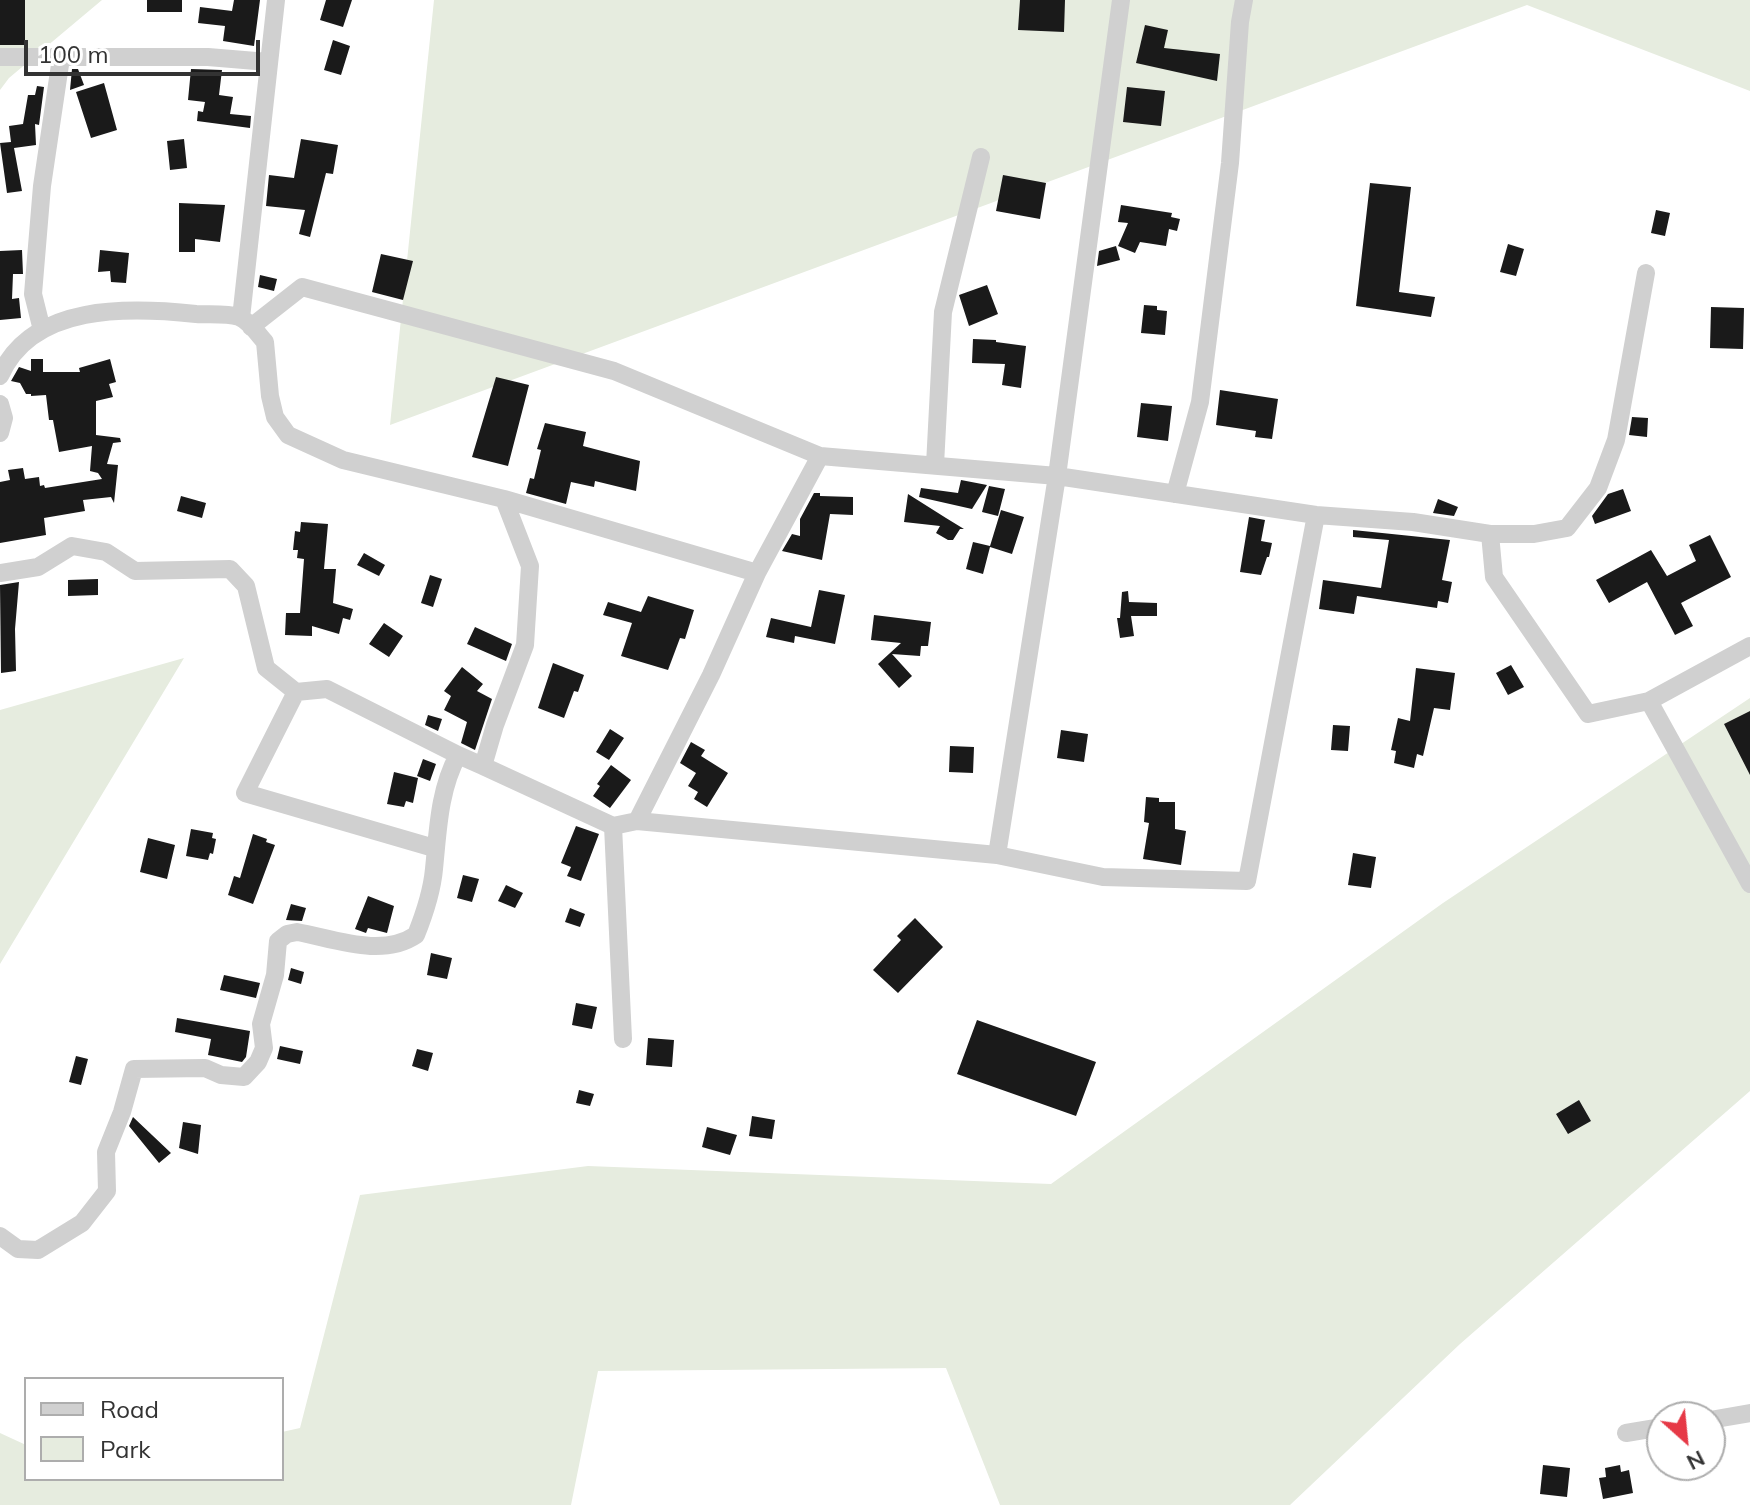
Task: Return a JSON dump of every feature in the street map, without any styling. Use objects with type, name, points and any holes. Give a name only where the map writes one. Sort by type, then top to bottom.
[{"type":"street","points":[[246,322],[276,0]]},
{"type":"street","points":[[997,855],[1057,476],[1121,0]]},
{"type":"street","points":[[1175,494],[1200,402],[1230,163],[1244,0]]},
{"type":"street","points":[[0,57],[208,57],[268,62]]},
{"type":"street","points":[[42,330],[33,294],[42,186],[61,58]]},
{"type":"street","points":[[935,465],[943,312],[981,157]]},
{"type":"street","points":[[246,322],[302,287],[614,371],[820,456],[1057,476],[1316,515],[1413,522],[1490,534],[1534,534],[1567,528],[1598,488],[1616,440],[1646,273]]},
{"type":"street","points":[[0,376],[9,356],[33,334],[84,316],[156,310],[246,322],[265,342],[275,417],[288,435],[343,460],[504,499],[757,573]]},
{"type":"street","points":[[0,404],[4,418],[0,433]]},
{"type":"street","points":[[637,821],[711,675],[757,573],[820,456]]},
{"type":"street","points":[[483,766],[525,645],[530,566],[504,499]]},
{"type":"street","points":[[0,573],[38,567],[72,546],[106,552],[135,571],[230,569],[246,586],[266,668],[296,692],[327,689],[458,755],[613,826],[637,821],[997,855],[1103,877],[1247,881],[1316,515]]},
{"type":"street","points":[[1490,534],[1494,577],[1588,714],[1649,701],[1750,646]]},
{"type":"street","points":[[296,692],[245,793],[434,848]]},
{"type":"street","points":[[1649,701],[1750,884]]},
{"type":"street","points":[[0,1236],[18,1249],[38,1250],[82,1223],[107,1191],[106,1152],[134,1069],[205,1068],[221,1075],[244,1077],[258,1062],[264,1048],[261,1024],[275,975],[278,941],[287,934],[297,932],[376,947],[404,943],[416,935],[434,871],[434,848],[447,775],[458,755]]},
{"type":"street","points":[[613,826],[623,1039]]},
{"type":"street","points":[[1726,1417],[1750,1413]]},
{"type":"street","points":[[1626,1433],[1646,1430]]},
{"type":"green space","points":[[0,0],[102,0],[9,78],[0,90]]},
{"type":"green space","points":[[434,0],[1750,0],[1750,91],[1527,5],[390,425]]},
{"type":"green space","points":[[184,658],[0,964],[0,710]]},
{"type":"green space","points":[[1750,698],[1750,1091],[1460,1344],[1290,1505],[1000,1505],[946,1368],[598,1371],[571,1505],[0,1505],[0,1433],[24,1444],[24,1481],[284,1481],[284,1432],[300,1428],[360,1195],[588,1166],[1051,1184],[1443,903]]},
{"type":"building","points":[[0,0],[25,0],[25,45],[0,45]]},
{"type":"building","points":[[147,0],[182,0],[182,12],[147,12]]},
{"type":"building","points":[[234,0],[260,0],[254,46],[223,41],[225,26],[198,23],[200,7],[232,11]]},
{"type":"building","points":[[326,0],[352,0],[343,27],[320,20]]},
{"type":"building","points":[[1020,0],[1065,0],[1064,32],[1018,30]]},
{"type":"building","points":[[1145,25],[1168,30],[1164,48],[1220,54],[1217,81],[1136,63]]},
{"type":"building","points":[[333,40],[350,46],[341,75],[324,70]]},
{"type":"building","points":[[72,69],[78,69],[84,85],[70,90]]},
{"type":"building","points":[[191,69],[222,70],[219,95],[233,97],[230,114],[251,116],[250,128],[197,121],[198,111],[203,112],[205,102],[188,100]]},
{"type":"building","points":[[104,83],[117,130],[91,138],[76,92]]},
{"type":"building","points":[[37,86],[44,87],[39,125],[35,124],[36,145],[14,148],[22,191],[7,193],[0,143],[11,142],[9,126],[23,124],[28,95],[35,95]]},
{"type":"building","points":[[1127,87],[1165,91],[1161,126],[1123,122]]},
{"type":"building","points":[[184,139],[187,168],[170,170],[167,141]]},
{"type":"building","points":[[301,139],[338,145],[333,174],[326,173],[310,237],[299,234],[305,210],[266,206],[269,175],[294,178]]},
{"type":"building","points":[[1003,175],[1046,183],[1040,219],[996,211]]},
{"type":"building","points":[[1370,183],[1411,187],[1399,292],[1435,297],[1431,317],[1356,306]]},
{"type":"building","points":[[179,203],[225,205],[220,242],[195,239],[195,252],[179,252]]},
{"type":"building","points":[[1121,205],[1172,213],[1171,217],[1180,219],[1177,231],[1169,229],[1166,246],[1140,242],[1135,253],[1118,246],[1128,223],[1118,222]]},
{"type":"building","points":[[1656,210],[1670,213],[1665,236],[1651,233]]},
{"type":"building","points":[[1508,244],[1524,249],[1516,276],[1500,272]]},
{"type":"building","points":[[1116,246],[1120,260],[1097,266],[1099,251]]},
{"type":"building","points":[[22,250],[23,274],[13,274],[12,299],[19,298],[21,318],[0,320],[0,251]]},
{"type":"building","points":[[100,250],[129,253],[126,283],[111,282],[110,271],[98,272]]},
{"type":"building","points":[[381,254],[413,261],[403,300],[372,292]]},
{"type":"building","points":[[260,275],[277,279],[274,291],[258,287]]},
{"type":"building","points":[[987,285],[998,314],[969,326],[959,295]]},
{"type":"building","points":[[1144,305],[1167,311],[1165,335],[1141,333]]},
{"type":"building","points":[[1711,307],[1744,308],[1743,349],[1710,348]]},
{"type":"building","points":[[973,339],[1026,346],[1021,388],[1002,385],[1005,364],[972,363]]},
{"type":"building","points":[[31,359],[43,359],[43,372],[80,372],[79,368],[110,359],[116,382],[109,384],[113,397],[96,401],[96,435],[120,438],[121,442],[113,443],[107,464],[118,465],[114,503],[111,497],[83,500],[85,511],[44,518],[46,535],[0,543],[0,482],[10,480],[8,470],[23,468],[25,479],[39,477],[40,486],[44,485],[45,488],[102,479],[98,473],[90,471],[92,446],[59,452],[53,420],[49,420],[46,395],[26,394],[20,383],[11,381],[19,367],[31,371]]},
{"type":"building","points":[[496,377],[529,385],[508,466],[472,457]]},
{"type":"building","points":[[1220,390],[1278,399],[1272,439],[1255,437],[1256,431],[1216,425]]},
{"type":"building","points":[[1141,403],[1172,406],[1168,441],[1137,437]]},
{"type":"building","points":[[1632,417],[1648,418],[1647,437],[1629,435]]},
{"type":"building","points":[[545,423],[586,432],[583,446],[640,461],[636,491],[595,481],[594,487],[571,482],[566,504],[526,493],[530,478],[534,479],[541,450],[537,449]]},
{"type":"building","points":[[961,480],[987,485],[972,509],[919,497],[921,488],[958,493]]},
{"type":"building","points":[[989,486],[1005,489],[998,516],[982,512]]},
{"type":"building","points":[[1623,489],[1631,511],[1595,524],[1592,516],[1608,494]]},
{"type":"building","points":[[814,493],[853,497],[853,515],[830,514],[822,560],[782,551],[792,534],[800,536],[800,519]]},
{"type":"building","points":[[908,494],[964,529],[960,529],[953,540],[948,540],[936,533],[940,526],[904,522]]},
{"type":"building","points":[[181,496],[206,503],[202,518],[177,511]]},
{"type":"building","points":[[1438,499],[1458,507],[1454,516],[1433,513]]},
{"type":"building","points":[[1001,510],[1024,517],[1012,554],[990,547],[983,574],[966,569],[973,542],[990,546]]},
{"type":"building","points":[[1249,517],[1265,520],[1261,541],[1272,543],[1261,575],[1240,572]]},
{"type":"building","points":[[301,522],[328,524],[324,569],[336,569],[333,603],[353,609],[350,620],[343,618],[339,634],[312,626],[312,636],[285,635],[286,613],[300,613],[304,559],[297,558],[298,550],[293,550],[295,531],[300,532]]},
{"type":"building","points":[[1353,530],[1450,540],[1442,580],[1452,582],[1448,603],[1438,601],[1437,608],[1357,596],[1354,614],[1319,609],[1323,580],[1381,588],[1389,540],[1353,537]]},
{"type":"building","points":[[1710,535],[1731,577],[1681,603],[1693,626],[1675,635],[1647,582],[1609,603],[1596,580],[1651,550],[1667,576],[1696,561],[1689,545]]},
{"type":"building","points":[[364,553],[385,565],[379,576],[357,565]]},
{"type":"building","points":[[430,575],[442,579],[433,607],[421,603]]},
{"type":"building","points":[[98,579],[98,595],[68,596],[68,580]]},
{"type":"building","points":[[19,582],[15,629],[16,671],[1,673],[0,585]]},
{"type":"building","points":[[819,590],[845,595],[835,644],[795,636],[794,643],[766,637],[771,618],[811,627]]},
{"type":"building","points":[[1128,591],[1129,602],[1157,603],[1157,616],[1131,616],[1134,636],[1120,638],[1117,618],[1120,618],[1122,592]]},
{"type":"building","points":[[648,596],[694,610],[685,639],[680,638],[668,670],[621,656],[632,623],[603,615],[608,602],[641,612]]},
{"type":"building","points":[[874,615],[931,622],[928,646],[921,646],[920,656],[892,654],[912,676],[899,688],[878,664],[901,643],[871,640]]},
{"type":"building","points":[[384,623],[403,636],[389,657],[369,644]]},
{"type":"building","points":[[475,627],[512,644],[506,661],[467,644]]},
{"type":"building","points":[[553,663],[584,675],[564,718],[538,708]]},
{"type":"building","points":[[1511,665],[1524,687],[1508,695],[1496,673]]},
{"type":"building","points":[[462,667],[483,684],[477,691],[492,699],[475,750],[461,743],[467,722],[444,710],[451,696],[444,691]]},
{"type":"building","points":[[1416,668],[1455,673],[1450,710],[1434,708],[1423,756],[1417,754],[1414,768],[1394,763],[1396,751],[1391,750],[1398,718],[1410,721]]},
{"type":"building","points":[[1750,711],[1750,775],[1724,724]]},
{"type":"building","points":[[428,715],[442,719],[438,731],[425,725]]},
{"type":"building","points":[[1333,725],[1350,726],[1348,751],[1331,750]]},
{"type":"building","points":[[610,729],[624,738],[609,760],[596,752]]},
{"type":"building","points":[[1061,730],[1088,734],[1084,762],[1057,758]]},
{"type":"building","points":[[691,742],[705,750],[701,756],[728,773],[707,807],[694,799],[698,792],[688,786],[696,773],[680,763]]},
{"type":"building","points":[[950,746],[974,747],[973,773],[949,772]]},
{"type":"building","points":[[423,759],[436,764],[430,781],[417,776]]},
{"type":"building","points":[[611,765],[631,780],[610,808],[593,796],[600,786],[597,784]]},
{"type":"building","points":[[394,772],[418,778],[413,803],[406,801],[404,807],[387,804]]},
{"type":"building","points":[[1146,797],[1159,798],[1159,802],[1175,802],[1175,829],[1186,831],[1181,865],[1143,859],[1149,823],[1144,822]]},
{"type":"building","points":[[576,826],[599,834],[581,881],[567,876],[571,867],[561,863]]},
{"type":"building","points":[[191,829],[213,833],[212,838],[216,839],[213,854],[210,853],[208,860],[186,856]]},
{"type":"building","points":[[253,834],[275,845],[253,904],[228,895],[234,876],[240,878]]},
{"type":"building","points":[[148,838],[175,845],[167,879],[140,872]]},
{"type":"building","points":[[1353,853],[1376,857],[1371,888],[1348,885]]},
{"type":"building","points":[[463,875],[479,879],[472,902],[457,898]]},
{"type":"building","points":[[506,885],[523,893],[515,908],[498,901]]},
{"type":"building","points":[[368,896],[394,906],[387,933],[368,928],[366,933],[355,929]]},
{"type":"building","points":[[291,904],[306,908],[302,921],[286,920]]},
{"type":"building","points":[[570,908],[585,914],[580,927],[565,922]]},
{"type":"building","points":[[915,918],[943,947],[898,993],[873,970],[901,940],[897,936]]},
{"type":"building","points":[[431,953],[452,958],[447,979],[427,975]]},
{"type":"building","points":[[291,968],[304,972],[301,984],[288,980]]},
{"type":"building","points":[[224,975],[260,983],[256,998],[220,990]]},
{"type":"building","points":[[576,1003],[597,1007],[592,1029],[572,1025]]},
{"type":"building","points":[[177,1018],[250,1031],[246,1057],[242,1062],[208,1055],[211,1039],[175,1032]]},
{"type":"building","points":[[977,1020],[1096,1062],[1076,1116],[957,1074]]},
{"type":"building","points":[[648,1038],[674,1040],[672,1067],[646,1065]]},
{"type":"building","points":[[280,1046],[303,1051],[300,1064],[277,1059]]},
{"type":"building","points":[[417,1049],[433,1053],[428,1071],[412,1066]]},
{"type":"building","points":[[76,1056],[88,1059],[81,1085],[69,1082]]},
{"type":"building","points":[[579,1090],[594,1094],[590,1106],[576,1103]]},
{"type":"building","points":[[1579,1100],[1591,1121],[1568,1134],[1556,1114]]},
{"type":"building","points":[[752,1116],[775,1120],[772,1139],[749,1136]]},
{"type":"building","points":[[133,1117],[171,1153],[159,1163],[129,1126]]},
{"type":"building","points":[[183,1122],[201,1125],[198,1154],[179,1148]]},
{"type":"building","points":[[707,1127],[737,1135],[730,1155],[702,1147]]},
{"type":"building","points":[[1543,1465],[1570,1468],[1567,1497],[1540,1494]]},
{"type":"building","points":[[1620,1465],[1621,1472],[1629,1470],[1633,1493],[1603,1499],[1599,1478],[1606,1477],[1605,1468]]}]
